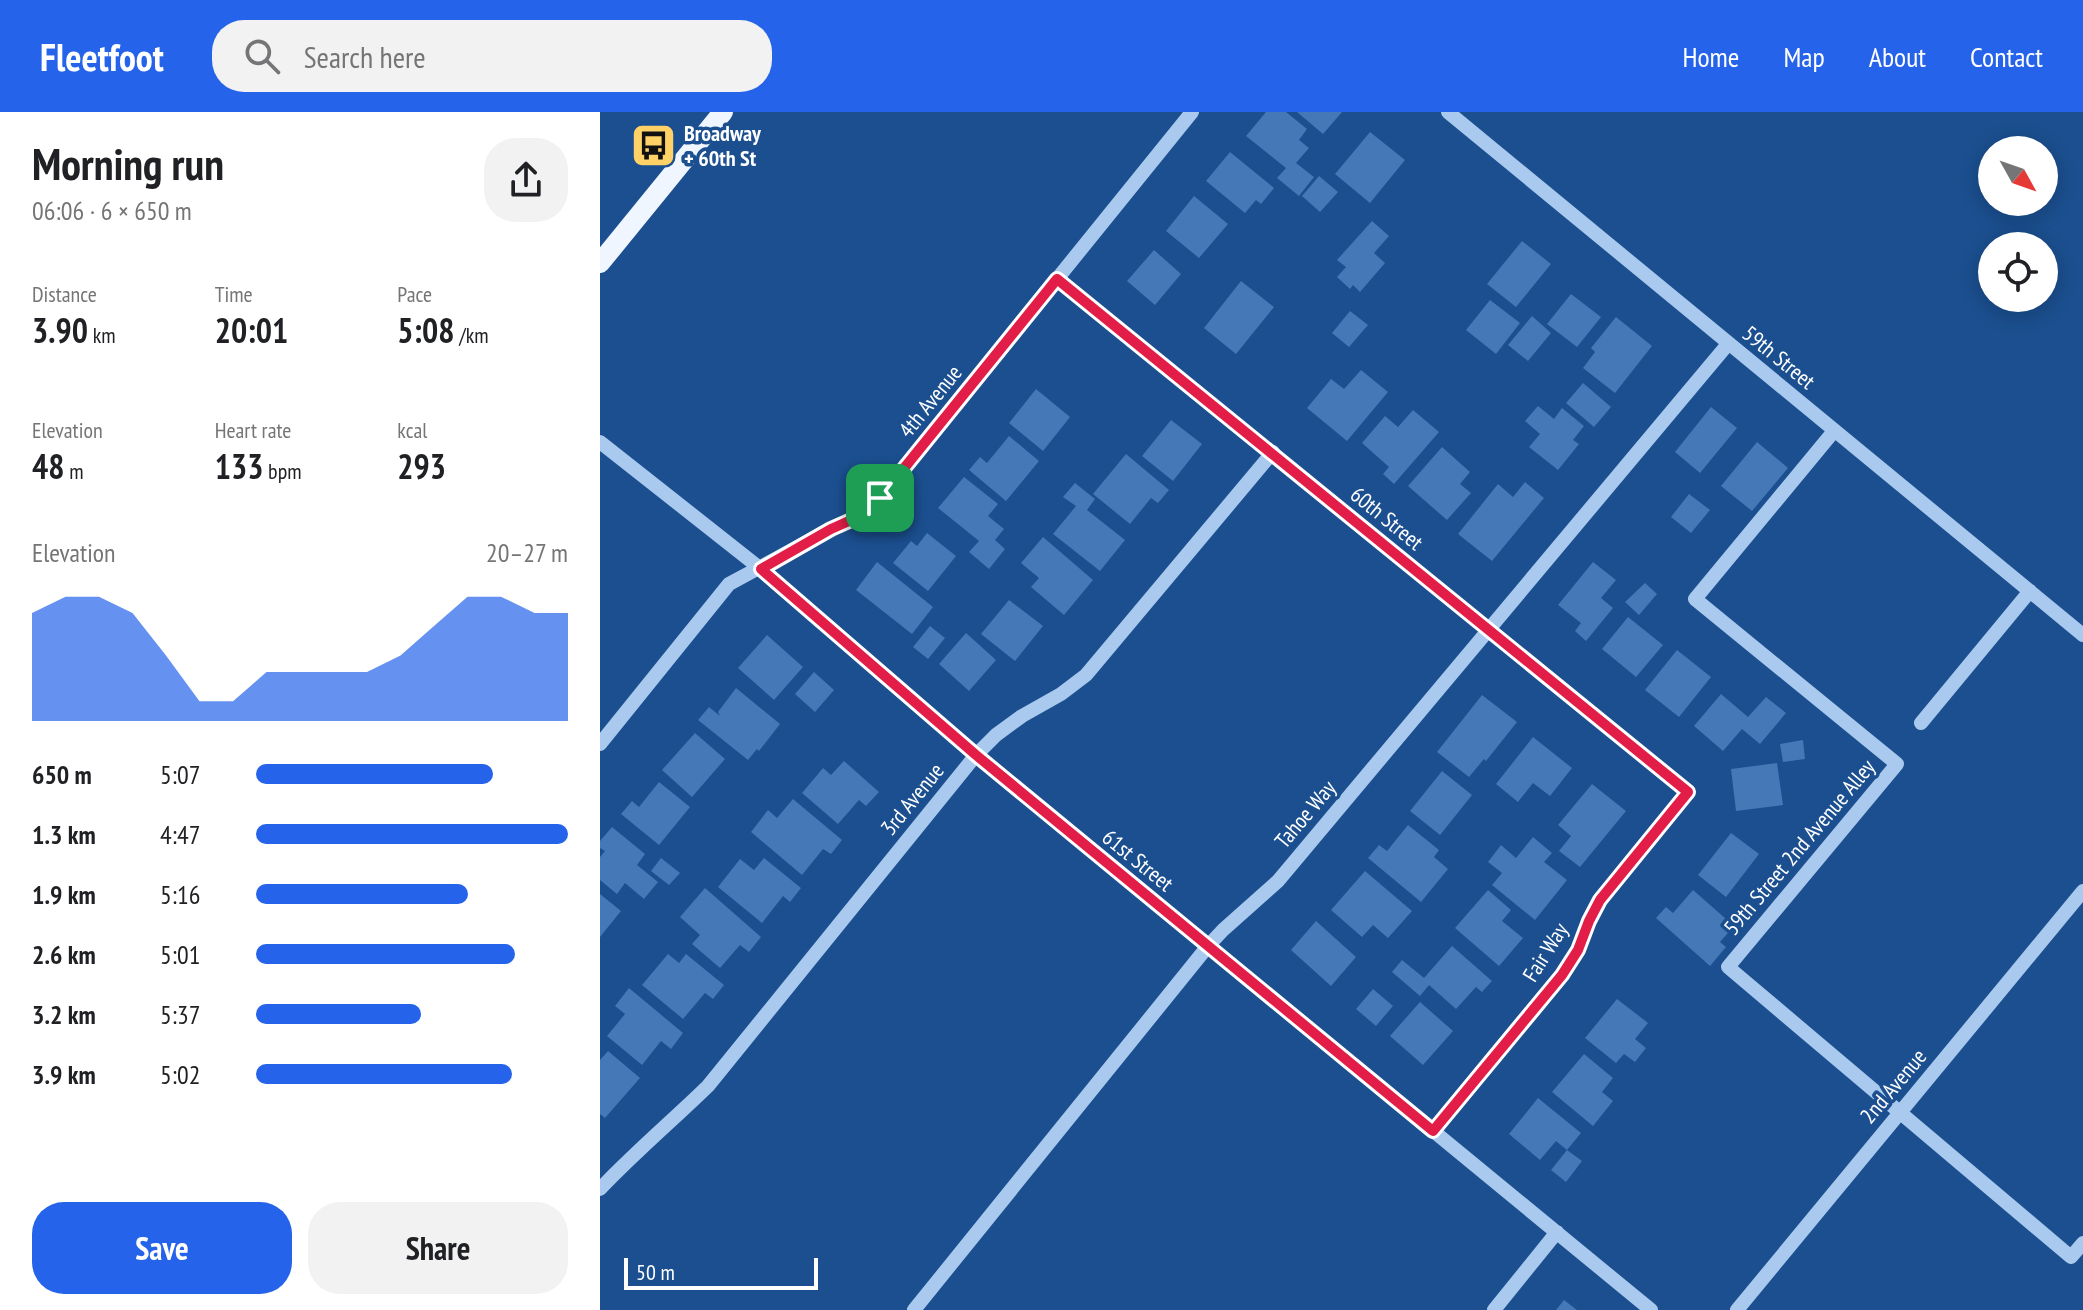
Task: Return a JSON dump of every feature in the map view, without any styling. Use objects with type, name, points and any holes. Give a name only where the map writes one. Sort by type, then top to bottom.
[{"type":"main road","points":[[600,262],[723,112]]},
{"type":"street","name":"4th Avenue","points":[[600,744],[729,584],[858,517],[880,498],[1192,112]]},
{"type":"street","name":"59th Street","points":[[1448,112],[2083,635]]},
{"type":"street","name":"60th Street","points":[[1057,279],[1688,792]]},
{"type":"street","name":"Tahoe Way","points":[[914,1310],[1208,946],[1278,881],[1728,344]]},
{"type":"street","name":"59th Street 2nd Avenue Alley","points":[[1834,431],[1695,599],[1897,764],[1728,967],[2071,1257],[2083,1243]]},
{"type":"street","name":"61st Street","points":[[600,442],[761,569],[976,755],[1651,1310]]},
{"type":"street","name":"3rd Avenue","points":[[600,1189],[630,1157],[708,1086],[976,755],[1022,716],[1061,694],[1086,675],[1273,452]]},
{"type":"street","points":[[1921,723],[2030,591]]},
{"type":"street","name":"Fair Way","points":[[1433,1131],[1562,975],[1578,950],[1600,900],[1688,792]]},
{"type":"street","name":"2nd Avenue","points":[[1737,1310],[2083,891]]},
{"type":"street","points":[[1494,1310],[1557,1232]]},
{"type":"building","points":[[1266,112],[1286,112],[1307,129],[1299,140],[1309,148],[1296,163],[1314,177],[1299,196],[1277,178],[1286,168],[1246,136]]},
{"type":"building","points":[[1297,112],[1342,112],[1323,134]]},
{"type":"building","points":[[1370,132],[1405,160],[1370,203],[1335,174]]},
{"type":"building","points":[[1230,152],[1274,188],[1261,204],[1256,200],[1245,213],[1206,181]]},
{"type":"building","points":[[1319,176],[1338,192],[1320,212],[1302,196]]},
{"type":"building","points":[[1194,196],[1228,224],[1199,258],[1166,231]]},
{"type":"building","points":[[1372,221],[1389,236],[1374,253],[1385,263],[1360,292],[1353,285],[1350,289],[1337,277],[1346,267],[1337,260]]},
{"type":"building","points":[[1522,241],[1551,264],[1516,307],[1487,284]]},
{"type":"building","points":[[1154,250],[1181,274],[1155,305],[1127,281]]},
{"type":"building","points":[[1241,281],[1274,307],[1236,354],[1204,328]]},
{"type":"building","points":[[1571,294],[1601,317],[1577,347],[1547,324]]},
{"type":"building","points":[[1490,300],[1520,323],[1496,354],[1466,330]]},
{"type":"building","points":[[1350,311],[1368,325],[1349,347],[1332,333]]},
{"type":"building","points":[[1532,316],[1551,333],[1528,361],[1508,345]]},
{"type":"building","points":[[1616,317],[1652,346],[1615,393],[1583,368],[1595,352],[1591,348]]},
{"type":"building","points":[[1361,370],[1388,392],[1347,441],[1307,408],[1331,379],[1344,389]]},
{"type":"building","points":[[1583,383],[1611,407],[1594,427],[1566,403]]},
{"type":"building","points":[[1036,389],[1070,417],[1043,451],[1009,423]]},
{"type":"building","points":[[1538,406],[1554,419],[1562,408],[1584,426],[1573,440],[1579,444],[1558,470],[1529,447],[1540,434],[1525,421]]},
{"type":"building","points":[[1711,407],[1737,428],[1700,473],[1675,452]]},
{"type":"building","points":[[1413,410],[1439,432],[1394,484],[1383,474],[1389,467],[1362,443],[1385,416],[1398,427]]},
{"type":"building","points":[[1171,420],[1202,444],[1173,481],[1142,456]]},
{"type":"building","points":[[1009,436],[1039,461],[1006,501],[969,470],[980,457],[987,463]]},
{"type":"building","points":[[1757,442],[1788,468],[1752,511],[1721,486]]},
{"type":"building","points":[[1442,447],[1470,472],[1460,484],[1471,493],[1447,520],[1408,486]]},
{"type":"building","points":[[1126,454],[1169,490],[1158,503],[1151,498],[1130,524],[1093,494]]},
{"type":"building","points":[[964,477],[998,504],[988,516],[1004,529],[995,540],[1005,549],[989,569],[969,552],[979,541],[938,508]]},
{"type":"building","points":[[1525,482],[1544,498],[1492,561],[1458,534],[1498,484],[1513,497]]},
{"type":"building","points":[[1075,483],[1095,499],[1087,510],[1125,540],[1100,571],[1053,534],[1076,506],[1063,497]]},
{"type":"building","points":[[1689,494],[1710,510],[1691,533],[1671,517]]},
{"type":"building","points":[[927,533],[956,556],[928,591],[893,563],[911,541],[917,546]]},
{"type":"building","points":[[1043,537],[1093,580],[1064,615],[1031,587],[1039,578],[1021,563]]},
{"type":"building","points":[[877,562],[933,607],[912,634],[856,590]]},
{"type":"building","points":[[1593,562],[1616,580],[1601,598],[1613,608],[1586,641],[1575,631],[1581,623],[1558,605]]},
{"type":"building","points":[[1645,583],[1657,594],[1639,615],[1625,602]]},
{"type":"building","points":[[1009,600],[1043,626],[1015,661],[981,634]]},
{"type":"building","points":[[1628,617],[1663,645],[1636,677],[1602,649]]},
{"type":"building","points":[[930,626],[945,638],[928,659],[913,647]]},
{"type":"building","points":[[966,633],[996,660],[969,691],[939,664]]},
{"type":"building","points":[[767,635],[803,667],[774,700],[738,668]]},
{"type":"building","points":[[1677,650],[1711,677],[1679,717],[1645,690]]},
{"type":"building","points":[[814,672],[834,690],[815,712],[795,694]]},
{"type":"building","points":[[736,688],[780,724],[748,760],[698,720],[709,707],[720,716],[718,712]]},
{"type":"building","points":[[1721,694],[1748,717],[1766,697],[1786,713],[1760,744],[1742,729],[1723,751],[1694,726]]},
{"type":"building","points":[[1482,695],[1517,722],[1469,777],[1437,752]]},
{"type":"building","points":[[695,733],[725,759],[692,797],[662,770]]},
{"type":"building","points":[[1533,737],[1572,768],[1550,796],[1533,783],[1518,802],[1496,784]]},
{"type":"building","points":[[1803,740],[1805,759],[1783,762],[1780,744]]},
{"type":"building","points":[[844,761],[879,792],[866,806],[859,800],[838,824],[802,793],[823,768],[831,775]]},
{"type":"building","points":[[1777,763],[1783,805],[1736,811],[1731,769]]},
{"type":"building","points":[[1442,771],[1472,795],[1440,835],[1410,811]]},
{"type":"building","points":[[659,782],[690,807],[659,845],[621,814],[632,801],[639,807]]},
{"type":"building","points":[[1592,784],[1626,811],[1580,867],[1559,851],[1571,836],[1558,825]]},
{"type":"building","points":[[793,799],[842,840],[831,854],[823,849],[802,875],[751,832],[768,810],[777,818]]},
{"type":"building","points":[[1408,825],[1439,850],[1434,857],[1448,869],[1421,902],[1368,858],[1379,845],[1387,851]]},
{"type":"building","points":[[612,827],[645,854],[637,865],[658,882],[644,899],[625,883],[617,894],[600,880],[600,857],[605,851],[600,848],[600,841]]},
{"type":"building","points":[[1731,833],[1759,854],[1726,897],[1698,875]]},
{"type":"building","points":[[1533,837],[1552,853],[1544,862],[1567,880],[1535,920],[1492,885],[1502,873],[1488,862],[1501,845],[1516,858]]},
{"type":"building","points":[[661,858],[680,873],[669,885],[651,871]]},
{"type":"building","points":[[764,858],[801,888],[790,902],[783,896],[762,923],[718,887],[740,859],[754,870]]},
{"type":"building","points":[[1365,871],[1412,911],[1388,938],[1373,925],[1362,937],[1331,910]]},
{"type":"building","points":[[705,888],[761,937],[749,952],[740,945],[720,968],[692,944],[700,935],[680,917]]},
{"type":"building","points":[[1488,890],[1511,910],[1502,921],[1523,938],[1499,966],[1455,928]]},
{"type":"building","points":[[1693,890],[1734,926],[1720,942],[1726,947],[1710,966],[1656,918],[1666,907],[1673,913]]},
{"type":"building","points":[[600,894],[621,911],[600,937]]},
{"type":"building","points":[[1316,921],[1356,957],[1331,986],[1291,950]]},
{"type":"building","points":[[1452,946],[1492,981],[1482,992],[1476,987],[1456,1009],[1429,985],[1420,996],[1392,972],[1402,960],[1424,978]]},
{"type":"building","points":[[668,954],[679,963],[686,954],[724,985],[713,999],[705,993],[683,1019],[642,985]]},
{"type":"building","points":[[629,988],[683,1033],[671,1049],[661,1041],[642,1065],[607,1036],[625,1014],[615,1006]]},
{"type":"building","points":[[1373,989],[1393,1006],[1376,1026],[1356,1009]]},
{"type":"building","points":[[1617,999],[1648,1023],[1635,1039],[1646,1048],[1635,1062],[1624,1054],[1616,1063],[1585,1038]]},
{"type":"building","points":[[1420,1002],[1453,1031],[1423,1065],[1390,1036]]},
{"type":"building","points":[[608,1051],[640,1078],[605,1118],[600,1114],[600,1060]]},
{"type":"building","points":[[1584,1054],[1613,1078],[1602,1092],[1613,1101],[1593,1126],[1552,1092]]},
{"type":"building","points":[[1538,1098],[1581,1133],[1567,1150],[1556,1141],[1540,1160],[1509,1134]]},
{"type":"building","points":[[1567,1150],[1582,1161],[1566,1182],[1551,1170]]},
{"type":"building","points":[[1564,1300],[1577,1310],[1556,1310]]},
{"type":"place","name":"Broadway + 60th St","points":[[653,146]]},
{"type":"route","points":[[1057,279],[1688,792],[1600,900],[1578,950],[1562,975],[1433,1131],[976,755],[761,569],[858,517],[880,498],[1057,279]]}]
